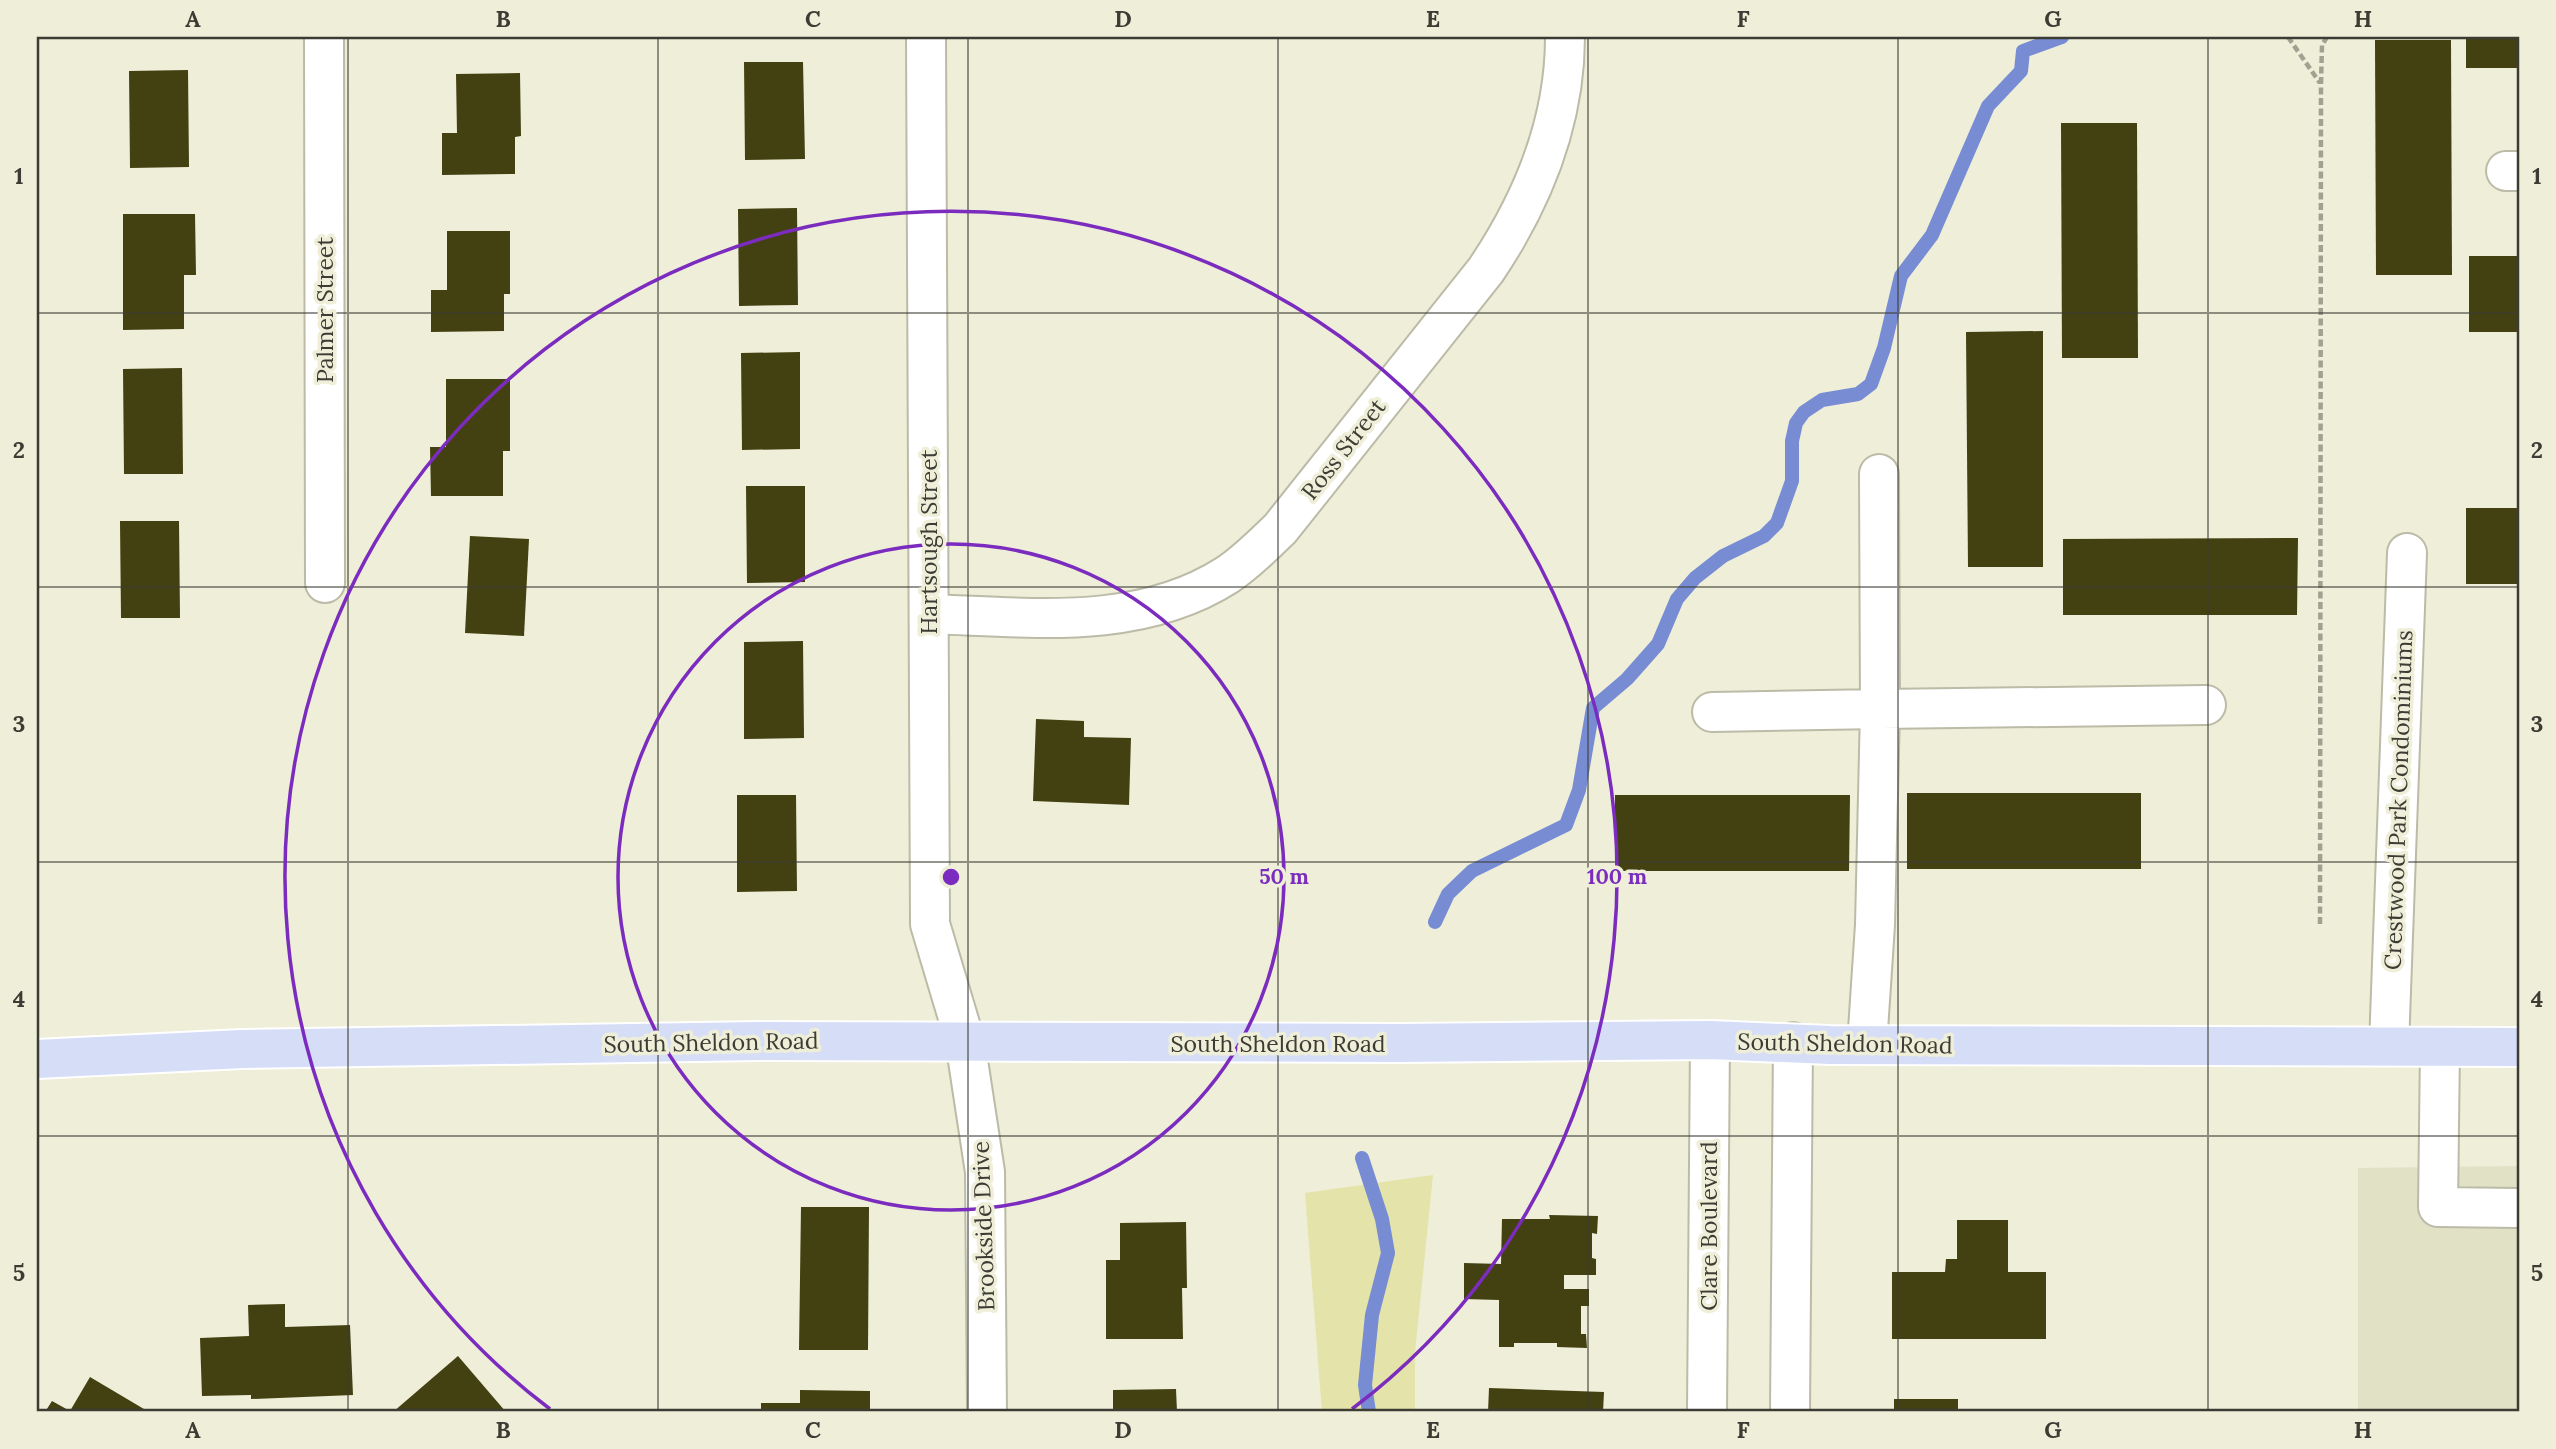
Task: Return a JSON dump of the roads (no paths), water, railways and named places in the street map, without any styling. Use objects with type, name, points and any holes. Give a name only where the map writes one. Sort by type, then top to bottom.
[{"type":"main road","name":"South Sheldon Road","points":[[37,1059],[269,1049],[759,1041],[1399,1043],[1710,1040],[1867,1045],[2519,1047]]},
{"type":"street","name":"Palmer Street","points":[[324,37],[325,583]]},
{"type":"street","name":"Hartsough Street","points":[[926,37],[930,923],[965,1041]]},
{"type":"street","name":"Ross Street","points":[[929,614],[1080,618],[1115,616],[1173,601],[1226,575],[1254,554],[1280,529],[1486,270],[1510,234],[1530,196],[1546,156],[1560,100],[1565,37]]},
{"type":"street","points":[[1867,1045],[1875,925],[1880,709],[1879,474]]},
{"type":"street","name":"Crestwood Park Condominiums","points":[[2389,1046],[2407,553]]},
{"type":"street","points":[[1712,712],[2206,705]]},
{"type":"street","name":"Clare Boulevard","points":[[1707,1412],[1710,1040]]},
{"type":"street","name":"Brookside Drive","points":[[965,1041],[985,1171],[987,1412]]},
{"type":"street","points":[[1790,1412],[1793,1042]]},
{"type":"street","points":[[2440,1046],[2438,1207],[2519,1208]]},
{"type":"waterway","points":[[1435,922],[1448,894],[1472,871],[1566,825],[1579,790],[1593,708],[1627,679],[1658,644],[1677,599],[1695,578],[1723,556],[1764,536],[1777,523],[1792,481],[1792,441],[1796,423],[1804,412],[1822,400],[1858,394],[1871,384],[1884,348],[1901,276],[1932,235],[1988,106],[2021,71],[2023,51],[2062,37]]},
{"type":"waterway","points":[[1362,1158],[1382,1219],[1388,1253],[1372,1315],[1365,1385],[1369,1412]]}]
